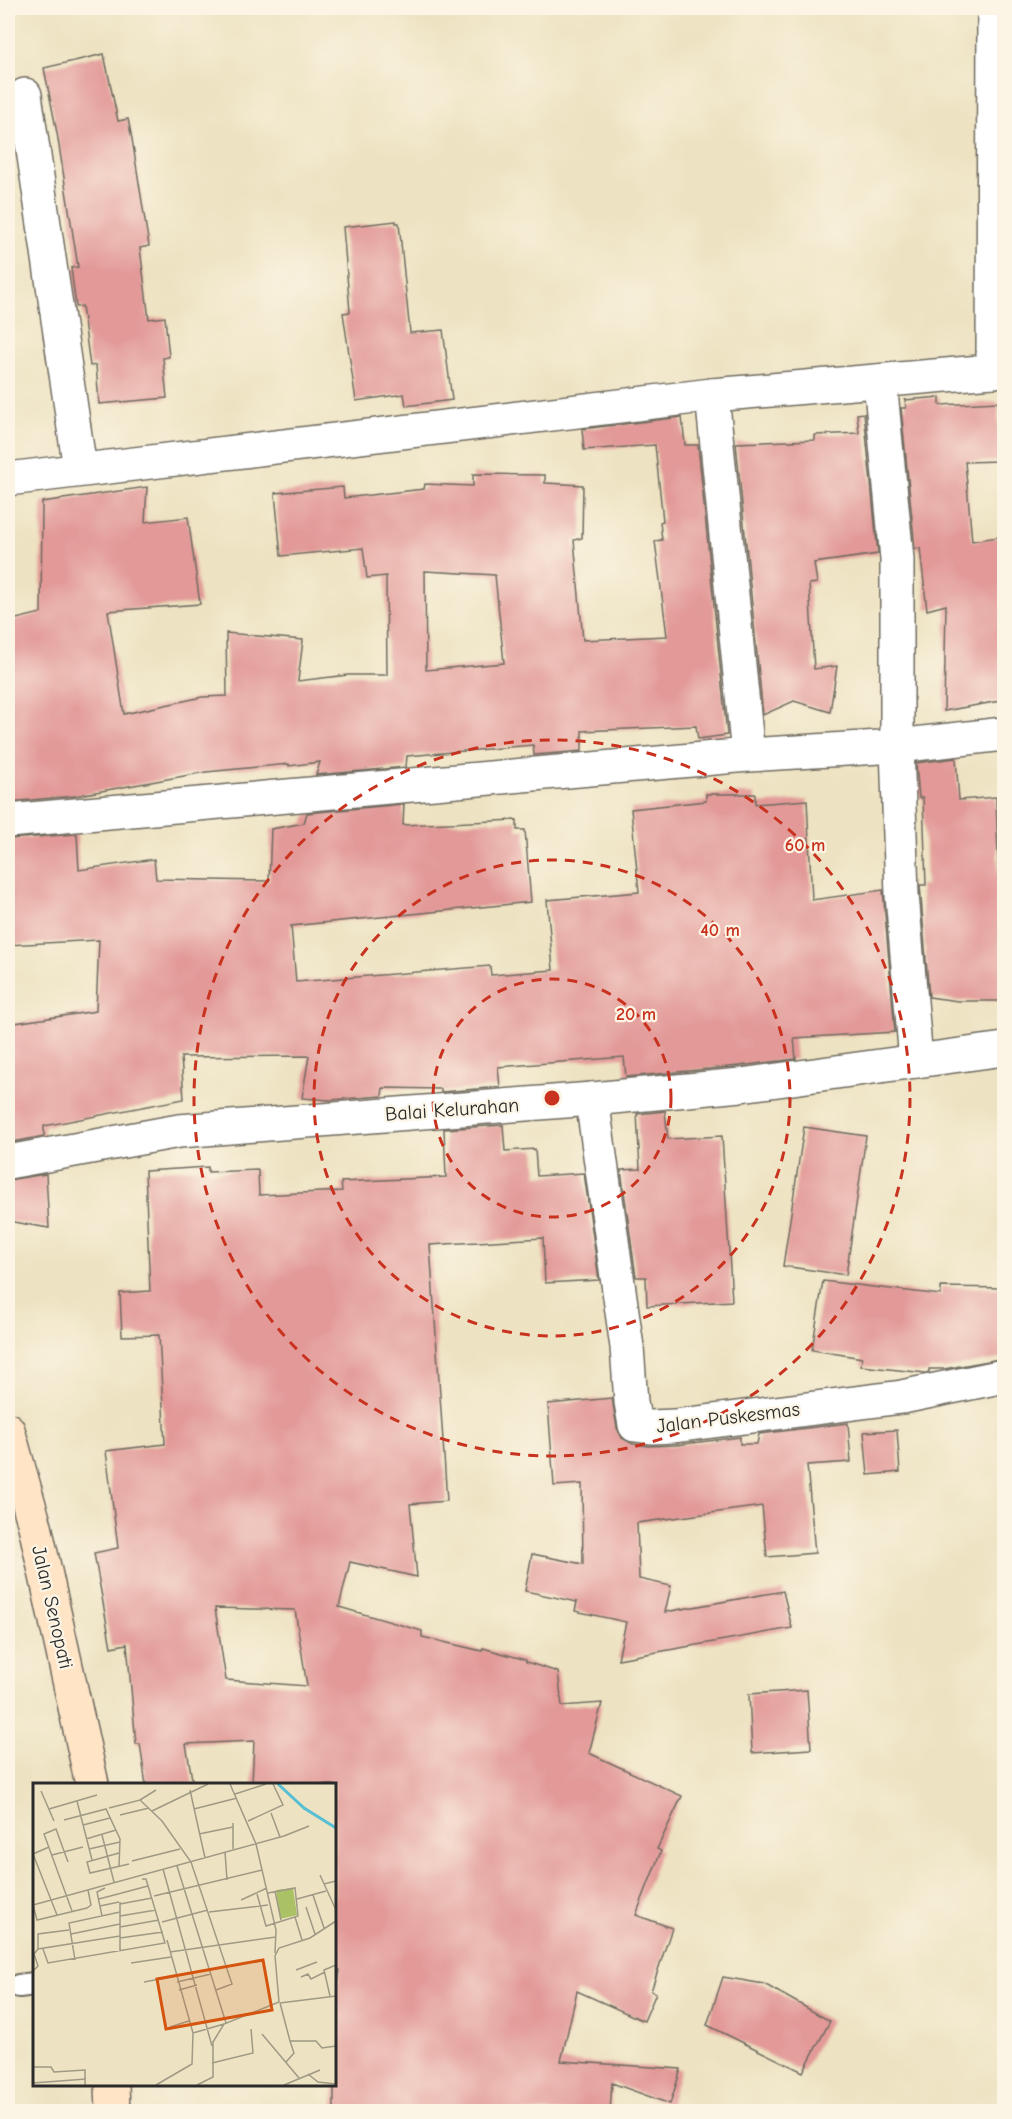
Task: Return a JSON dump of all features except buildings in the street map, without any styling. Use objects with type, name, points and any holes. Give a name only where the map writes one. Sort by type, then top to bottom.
[{"type":"main road","name":"Jalan Senopati","points":[[8,1431],[35,1526],[92,1783]]},
{"type":"main road","points":[[112,2086],[112,2112]]},
{"type":"street","points":[[8,479],[712,395],[999,370],[994,8]]},
{"type":"street","points":[[25,95],[80,470]]},
{"type":"street","points":[[880,381],[897,559],[897,746],[902,895],[916,1061]]},
{"type":"street","points":[[712,395],[748,755]]},
{"type":"street","points":[[8,821],[748,755],[897,746],[1005,734]]},
{"type":"street","name":"Balai Kelurahan","points":[[8,1162],[179,1131],[741,1085],[1005,1048]]},
{"type":"street","name":"Jalan Puskesmas","points":[[592,1099],[627,1347],[635,1425],[674,1426],[902,1397],[1005,1376]]}]
